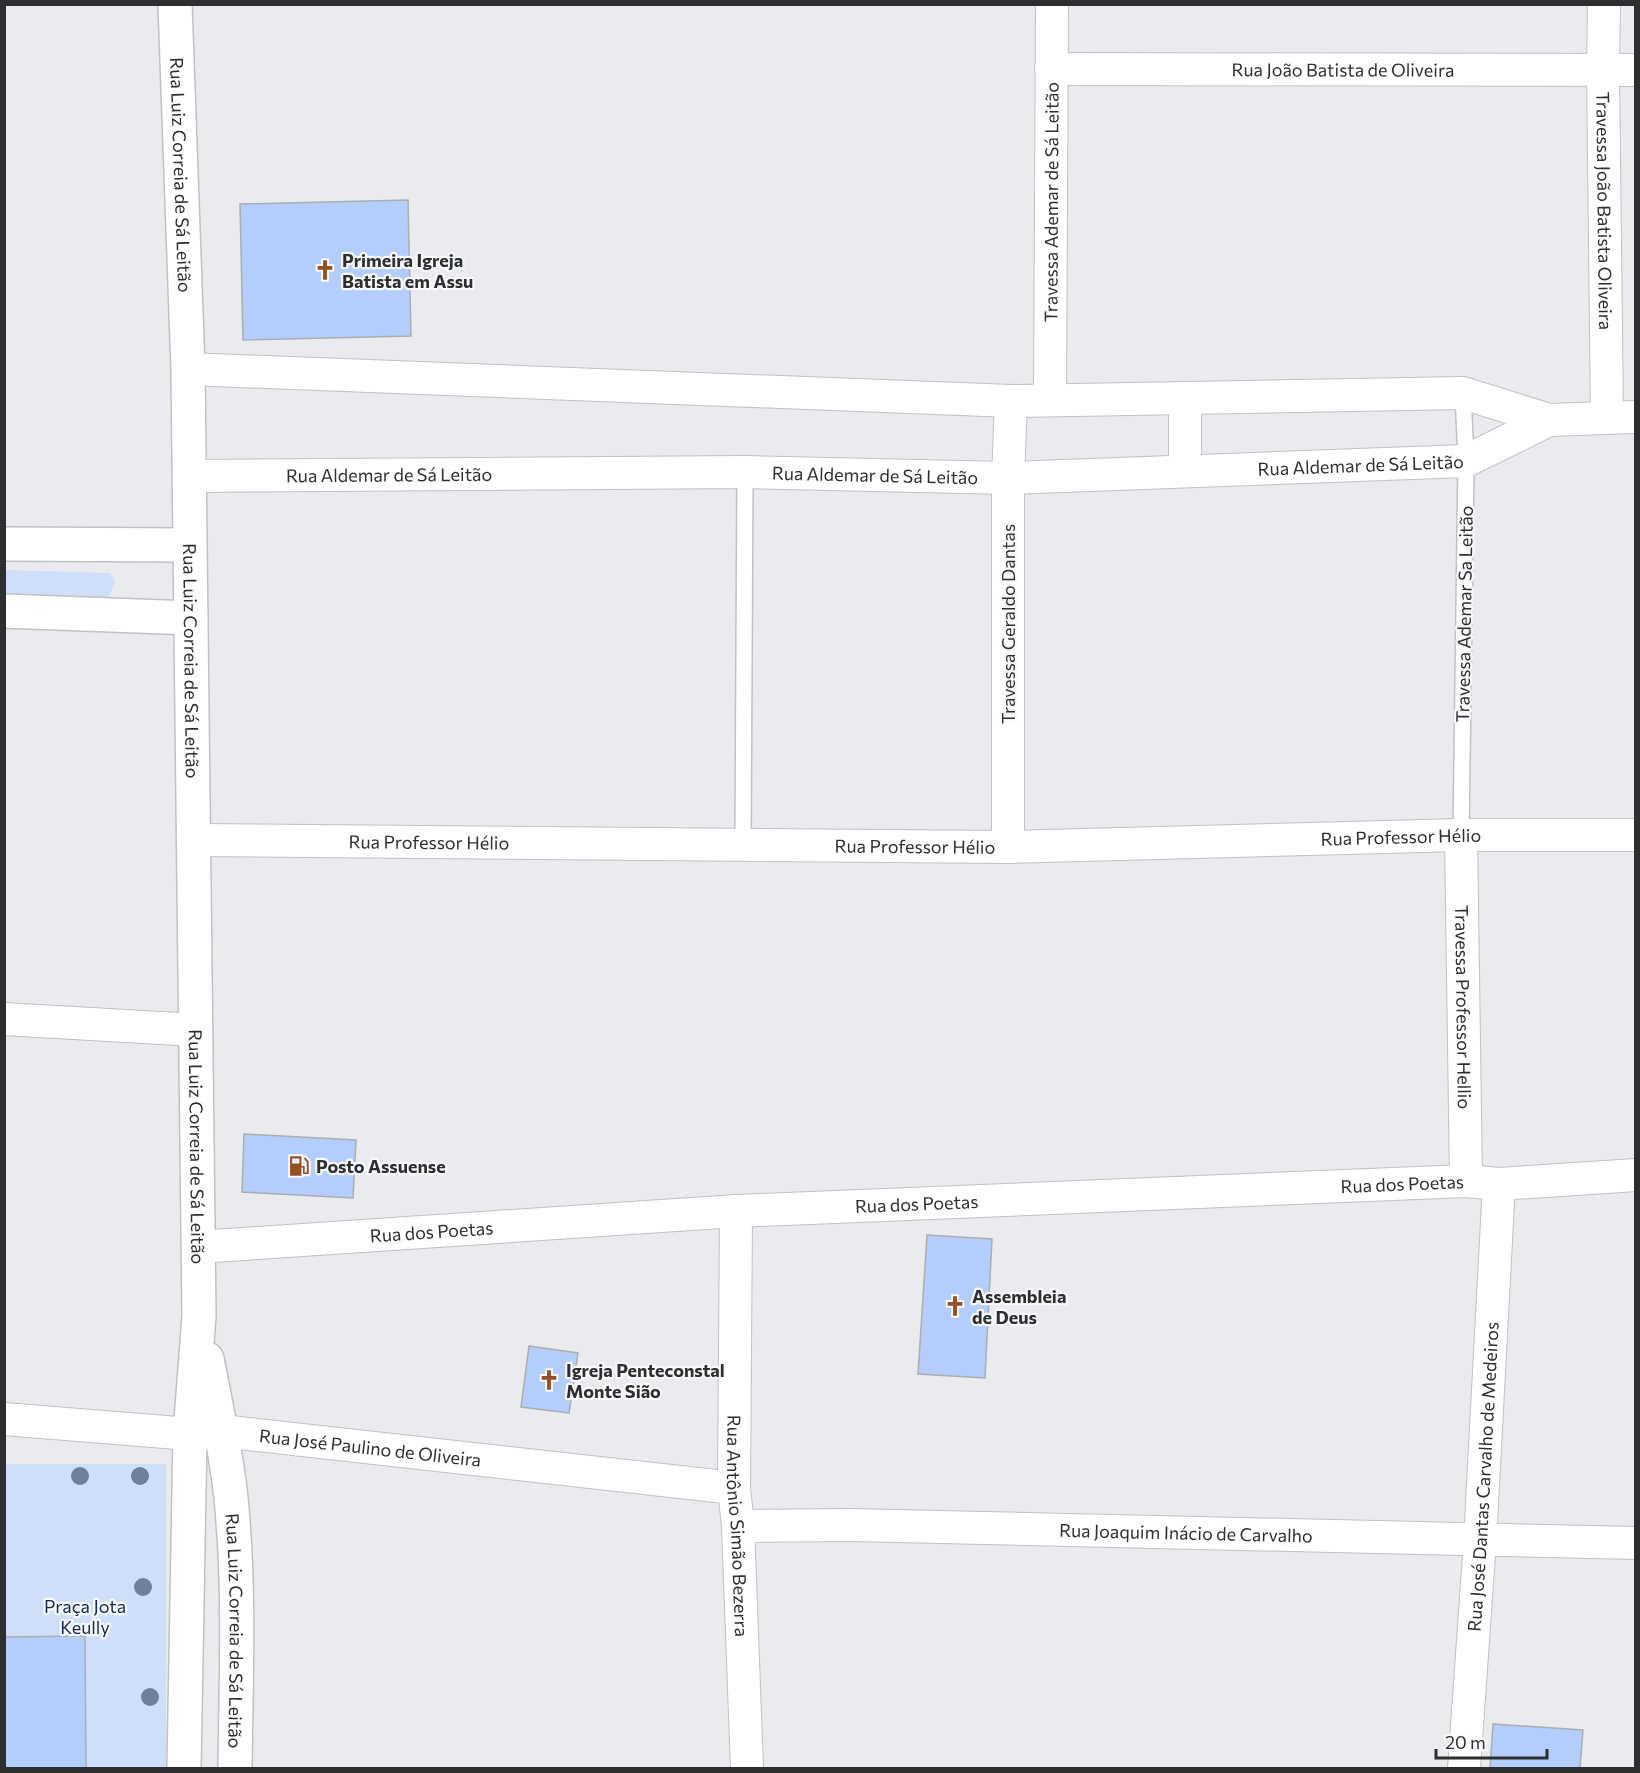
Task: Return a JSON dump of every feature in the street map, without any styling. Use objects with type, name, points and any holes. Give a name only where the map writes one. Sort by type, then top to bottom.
[{"type":"main road","name":"Rua Luiz Correia de Sá Leitão","points":[[175,4],[188,369],[199,1316],[206,1432],[184,1768]]},
{"type":"main road","points":[[4,544],[190,545]]},
{"type":"main road","points":[[4,611],[191,618]]},
{"type":"main road","name":"Rua Luiz Correia de Sá Leitão","points":[[206,1432],[231,1499],[237,1600],[235,1768]]},
{"type":"street","name":"Travessa Ademar de Sá Leitão","points":[[1050,400],[1052,4]]},
{"type":"street","name":"Travessa João Batista Oliveira","points":[[1604,4],[1603,69],[1621,417]]},
{"type":"street","name":"Rua João Batista de Oliveira","points":[[1051,69],[1635,70]]},
{"type":"street","name":"Rua Aldemar de Sá Leitão","points":[[188,369],[1011,401],[1463,393],[1550,420],[1621,417]]},
{"type":"street","points":[[1185,399],[1185,471]]},
{"type":"street","name":"Travessa Geraldo Dantas","points":[[1008,847],[1008,478],[1011,401]]},
{"type":"street","name":"Rua Aldemar de Sá Leitão","points":[[189,476],[744,472],[1008,478],[1466,461],[1550,420]]},
{"type":"street","name":"Rua Professor Hélio","points":[[193,840],[1008,847],[1461,835],[1635,835]]},
{"type":"street","name":"Travessa Professor Hellio","points":[[1461,835],[1466,1181]]},
{"type":"street","points":[[4,1019],[195,1030]]},
{"type":"street","name":"Rua dos Poetas","points":[[198,1247],[736,1211],[1466,1181],[1499,1184],[1635,1175]]},
{"type":"street","name":"Rua José Dantas Carvalho de Medeiros","points":[[1464,1768],[1480,1541],[1499,1184]]},
{"type":"street","name":"Rua Antônio Simão Bezerra","points":[[736,1211],[734,1488],[738,1526],[747,1768]]},
{"type":"street","name":"Rua José Paulino de Oliveira","points":[[4,1419],[206,1432],[734,1488]]},
{"type":"street","name":"Rua Joaquim Inácio de Carvalho","points":[[738,1526],[899,1526],[1635,1543]]},
{"type":"lane","name":"Travessa Ademar Sa Leitão","points":[[1461,835],[1466,461],[1463,393]]},
{"type":"lane","points":[[743,846],[744,472]]},
{"type":"green space","points":[[5,570],[110,573],[115,582],[108,599],[5,597]]},
{"type":"green space","name":"Praça Jota Keully","points":[[4,1464],[166,1464],[166,1768],[5,1768]]},
{"type":"building","name":"Primeira Igreja Batista em Assu","points":[[408,200],[411,336],[243,340],[240,204]]},
{"type":"building","name":"Posto Assuense","points":[[244,1134],[356,1140],[353,1198],[242,1192]]},
{"type":"building","name":"Assembleia de Deus","points":[[927,1235],[992,1239],[985,1378],[918,1374]]},
{"type":"building","name":"Igreja Penteconstal Monte Sião","points":[[529,1346],[578,1353],[569,1413],[521,1407]]},
{"type":"building","points":[[85,1636],[86,1768],[4,1768],[4,1637]]},
{"type":"building","points":[[1493,1724],[1583,1730],[1580,1768],[1490,1768]]},
{"type":"place","name":"Primeira Igreja Batista em Assu","points":[[325,270]]},
{"type":"place","name":"Posto Assuense","points":[[299,1166]]},
{"type":"place","name":"Assembleia de Deus","points":[[955,1306]]},
{"type":"place","name":"Igreja Penteconstal Monte Sião","points":[[549,1380]]}]
